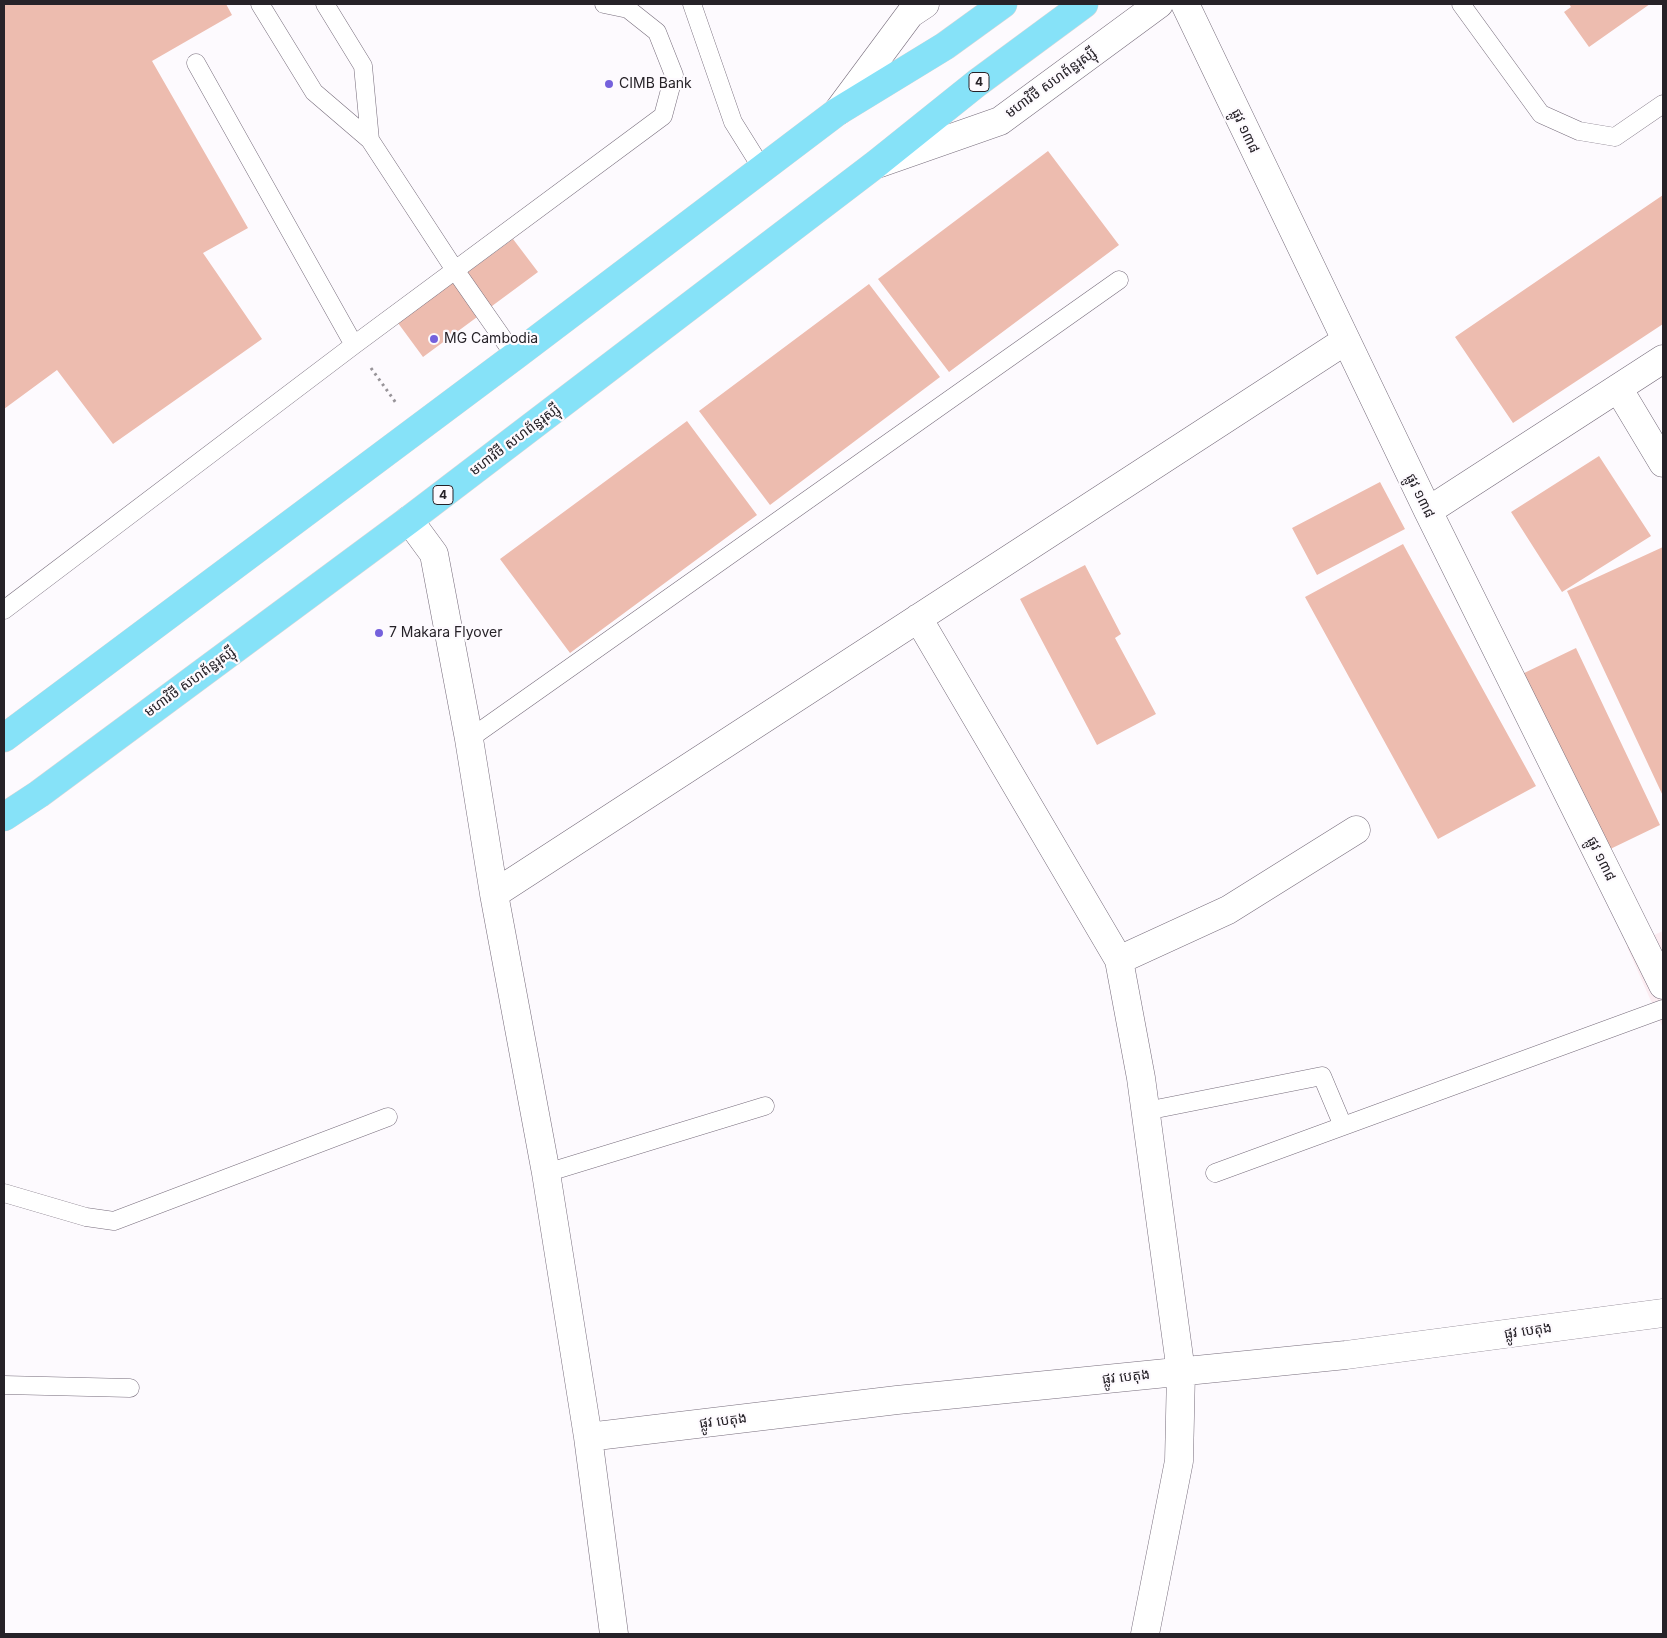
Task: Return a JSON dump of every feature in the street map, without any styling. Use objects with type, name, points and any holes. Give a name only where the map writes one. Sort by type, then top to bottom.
[{"type":"highway","points":[[4,738],[763,170],[837,112],[946,46],[1003,4]]},
{"type":"highway","name":"មហាវិថី សហព័ន្ធរុស្ស៊ី","points":[[4,817],[47,788],[409,520],[876,164],[977,83],[1084,4]]},
{"type":"street","points":[[837,112],[910,14],[925,4]]},
{"type":"street","name":"មហាវិថី សហព័ន្ធរុស្ស៊ី","points":[[876,164],[1000,121],[1159,4]]},
{"type":"street","name":"ផ្លូវ ១៣៨","points":[[1185,4],[1428,512],[1663,985]]},
{"type":"street","points":[[494,894],[1345,340]]},
{"type":"street","points":[[1428,512],[1663,359]]},
{"type":"street","points":[[1618,388],[1663,462]]},
{"type":"street","points":[[409,520],[434,554],[469,739],[494,894],[546,1173],[588,1436],[614,1634]]},
{"type":"street","points":[[918,618],[1119,960],[1142,1078],[1181,1372],[1179,1461],[1145,1634]]},
{"type":"street","points":[[1119,960],[1228,910],[1356,830]]},
{"type":"street","name":"ផ្លូវ បេតុង","points":[[588,1436],[897,1400],[1346,1355],[1663,1313]]},
{"type":"lane","points":[[260,4],[314,92],[370,140],[455,270],[515,356]]},
{"type":"lane","points":[[325,4],[363,66],[370,140]]},
{"type":"lane","points":[[4,610],[354,345],[663,116],[674,75],[657,32],[628,9],[604,4]]},
{"type":"lane","points":[[692,4],[733,122],[763,170]]},
{"type":"lane","points":[[1461,4],[1541,114],[1579,131],[1615,137],[1663,104]]},
{"type":"lane","points":[[196,63],[354,345]]},
{"type":"lane","points":[[469,739],[1119,280]]},
{"type":"lane","points":[[1215,1173],[1663,1009]]},
{"type":"lane","points":[[1146,1112],[1322,1076],[1343,1126]]},
{"type":"lane","points":[[546,1173],[765,1106]]},
{"type":"lane","points":[[4,1193],[86,1217],[114,1221],[388,1117]]},
{"type":"lane","points":[[4,1385],[130,1388]]},
{"type":"path","points":[[354,345],[416,430]]},
{"type":"shaded area","points":[[1663,931],[1663,1028],[1627,947]]},
{"type":"building","points":[[4,4],[226,4],[232,15],[152,61],[248,228],[203,253],[262,339],[113,444],[57,370],[4,409]]},
{"type":"building","points":[[1569,4],[1650,4],[1589,47],[1564,12],[1571,7]]},
{"type":"building","points":[[1048,151],[1119,245],[949,372],[878,279]]},
{"type":"building","points":[[1663,195],[1663,324],[1513,423],[1455,337]]},
{"type":"building","points":[[513,239],[538,272],[423,357],[398,323]]},
{"type":"building","points":[[869,284],[940,377],[770,505],[699,411]]},
{"type":"building","points":[[687,421],[757,515],[570,653],[500,559]]},
{"type":"building","points":[[1599,456],[1651,536],[1562,592],[1511,512]]},
{"type":"building","points":[[1380,482],[1405,529],[1317,575],[1292,528]]},
{"type":"building","points":[[1403,544],[1536,786],[1438,839],[1305,597]]},
{"type":"building","points":[[1663,547],[1663,796],[1567,591]]},
{"type":"building","points":[[1085,565],[1121,634],[1115,638],[1156,714],[1097,745],[1020,599]]},
{"type":"building","points":[[1576,648],[1660,825],[1602,853],[1518,676]]},
{"type":"place","name":"CIMB Bank","points":[[609,84]]},
{"type":"place","name":"MG Cambodia","points":[[434,339]]},
{"type":"place","name":"7 Makara Flyover","points":[[379,633]]}]
